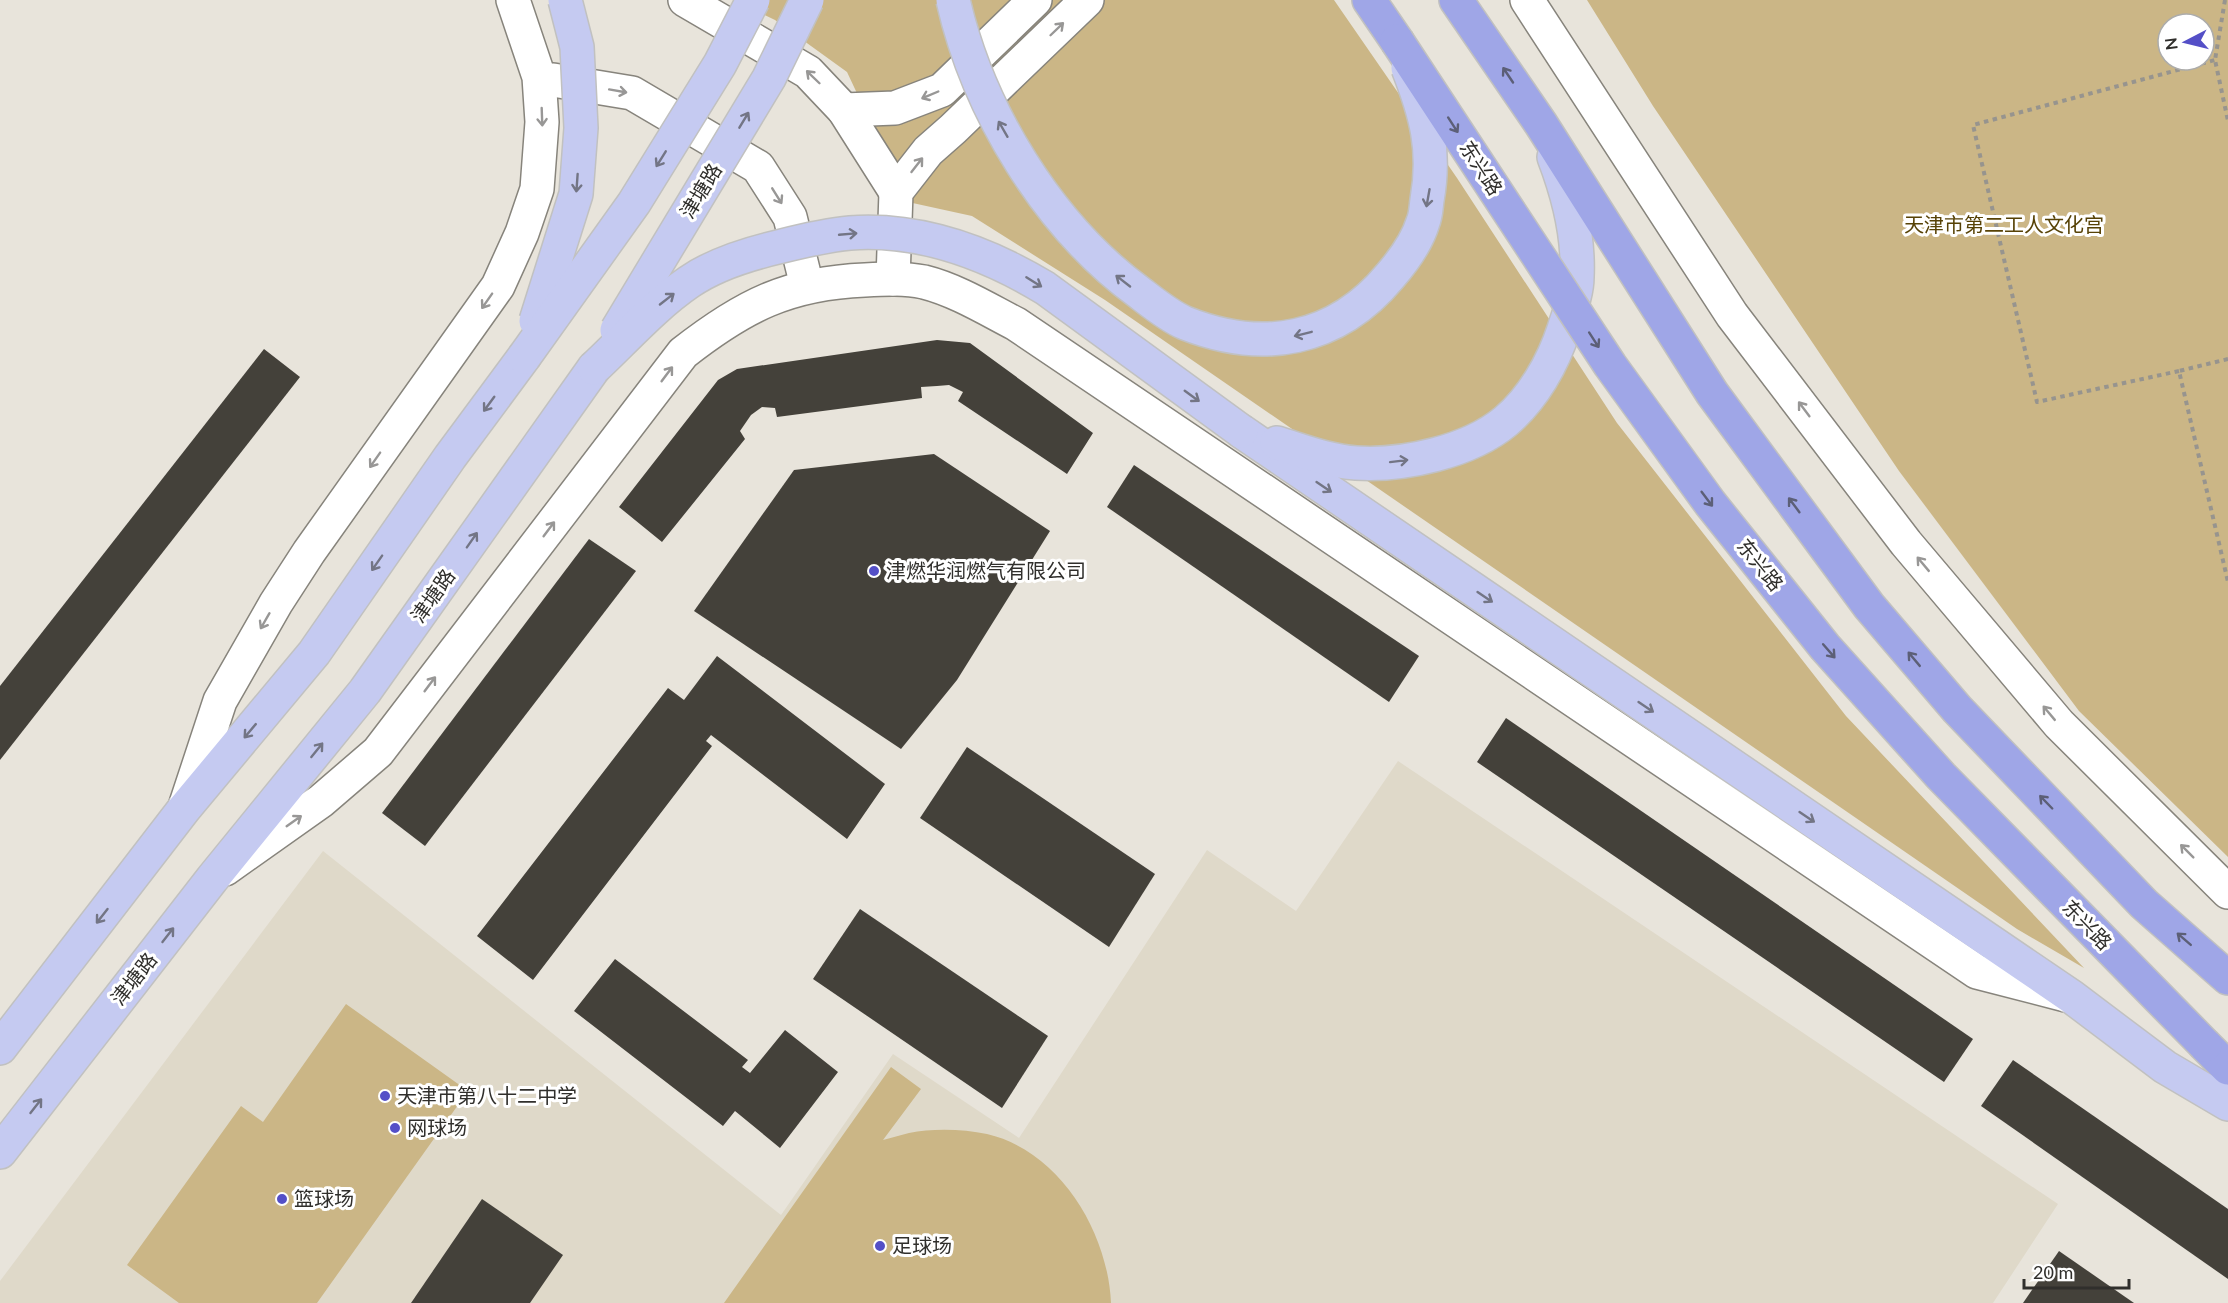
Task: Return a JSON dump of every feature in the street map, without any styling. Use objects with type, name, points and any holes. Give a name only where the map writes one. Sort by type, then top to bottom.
[{"type":"highway","name":"东兴路","points":[[1369,0],[1610,365],[1710,503],[1818,638],[1941,776],[2228,1068]]},
{"type":"highway","points":[[1456,0],[1541,124],[1712,393],[1869,606],[1957,709],[2144,904],[2228,978]]},
{"type":"main road","points":[[524,357],[556,264],[576,194],[581,128],[578,47],[565,0]]},
{"type":"main road","points":[[0,1048],[184,809],[314,653],[450,457],[634,202],[720,64],[753,0]]},
{"type":"main road","name":"津塘路","points":[[0,1152],[212,879],[365,691],[594,368],[769,78],[807,0]]},
{"type":"main road","points":[[953,0],[975,71],[995,116],[1053,208],[1088,249],[1119,278],[1184,322],[1252,339],[1288,338],[1324,328],[1354,312],[1377,291],[1404,260],[1423,223],[1431,179],[1430,136],[1420,99],[1397,41]]},
{"type":"main road","points":[[1241,431],[1315,456],[1354,463],[1376,464],[1419,458],[1473,440],[1506,420],[1535,387],[1551,363],[1562,334],[1577,278],[1575,237],[1568,195],[1541,124]]},
{"type":"main road","points":[[594,368],[659,306],[690,281],[729,262],[767,249],[805,240],[851,233],[902,235],[944,242],[1021,273],[1045,288],[1241,431],[2072,997],[2165,1067],[2228,1104]]},
{"type":"street","points":[[184,809],[220,701],[276,603],[309,552],[498,286],[522,233],[537,189],[542,122],[539,77],[515,0]]},
{"type":"street","points":[[685,0],[808,72],[844,110],[896,192],[893,279]]},
{"type":"street","points":[[844,110],[895,108],[924,99],[942,90],[1035,0]]},
{"type":"street","points":[[896,192],[928,151],[1087,0]]},
{"type":"street","points":[[1527,0],[1732,315],[1906,543],[2059,724],[2228,892]]},
{"type":"street","points":[[539,77],[632,93],[758,167],[790,217],[807,286]]},
{"type":"street","points":[[212,879],[321,801],[378,752],[683,353],[744,309],[807,286],[893,279],[924,282],[956,294],[1016,324],[1977,972],[2072,997]]},
{"type":"path","points":[[2216,49],[2225,0]]},
{"type":"path","points":[[2216,69],[2228,121]]},
{"type":"path","points":[[2170,72],[1973,125],[2037,402],[2228,360]]},
{"type":"path","points":[[2179,371],[2228,582]]},
{"type":"shaded area","points":[[1398,761],[2058,1204],[1993,1303],[0,1303],[0,1281],[323,851],[781,1215],[893,1054],[1019,1138],[1207,850],[1296,911]]},
{"type":"green space","points":[[734,0],[1334,0],[1457,178],[1617,423],[1846,716],[2084,968],[2017,929],[1105,300],[972,216],[908,202],[847,72],[775,20]]},
{"type":"green space","name":"天津市第二工人文化宫","points":[[1587,0],[2228,0],[2228,857],[2079,711],[1899,471],[1653,106]]},
{"type":"green space","points":[[346,1004],[468,1091],[317,1303],[179,1303],[127,1265],[241,1106],[263,1122]]},
{"type":"green space","points":[[891,1067],[921,1089],[883,1140],[928,1130],[968,1131],[987,1134],[1013,1143],[1037,1158],[1058,1176],[1090,1223],[1101,1249],[1108,1276],[1111,1303],[724,1303]]},
{"type":"building","points":[[937,340],[970,343],[1093,433],[1067,474],[958,401],[963,392],[949,385],[921,387],[922,398],[777,417],[775,408],[762,407],[751,415],[740,431],[745,439],[662,542],[619,507],[718,380],[737,369]]},
{"type":"building","points":[[264,349],[300,377],[0,760],[0,686]]},
{"type":"building","name":"津燃华润燃气有限公司","points":[[934,454],[1050,531],[957,680],[901,749],[694,611],[794,470]]},
{"type":"building","points":[[1134,465],[1419,656],[1389,702],[1107,507]]},
{"type":"building","points":[[589,539],[636,571],[425,846],[382,813]]},
{"type":"building","points":[[717,656],[885,784],[847,839],[711,735],[706,741],[712,746],[533,980],[477,936],[668,688],[684,700]]},
{"type":"building","points":[[1506,718],[1973,1039],[1944,1082],[1477,762]]},
{"type":"building","points":[[967,747],[1155,874],[1109,947],[920,818]]},
{"type":"building","points":[[860,909],[1048,1036],[1002,1108],[813,979]]},
{"type":"building","points":[[615,959],[748,1060],[742,1067],[750,1073],[785,1030],[838,1072],[780,1148],[735,1111],[723,1126],[574,1011]]},
{"type":"building","points":[[2013,1060],[2228,1209],[2228,1279],[1981,1106]]},
{"type":"building","points":[[482,1199],[563,1255],[530,1303],[411,1303]]},
{"type":"building","points":[[2059,1251],[2134,1303],[2023,1303]]},
{"type":"place","name":"津燃华润燃气有限公司","points":[[874,571]]},
{"type":"place","name":"天津市第八十二中学","points":[[385,1096]]},
{"type":"place","name":"网球场","points":[[395,1128]]},
{"type":"place","name":"篮球场","points":[[282,1199]]},
{"type":"place","name":"足球场","points":[[880,1246]]}]
